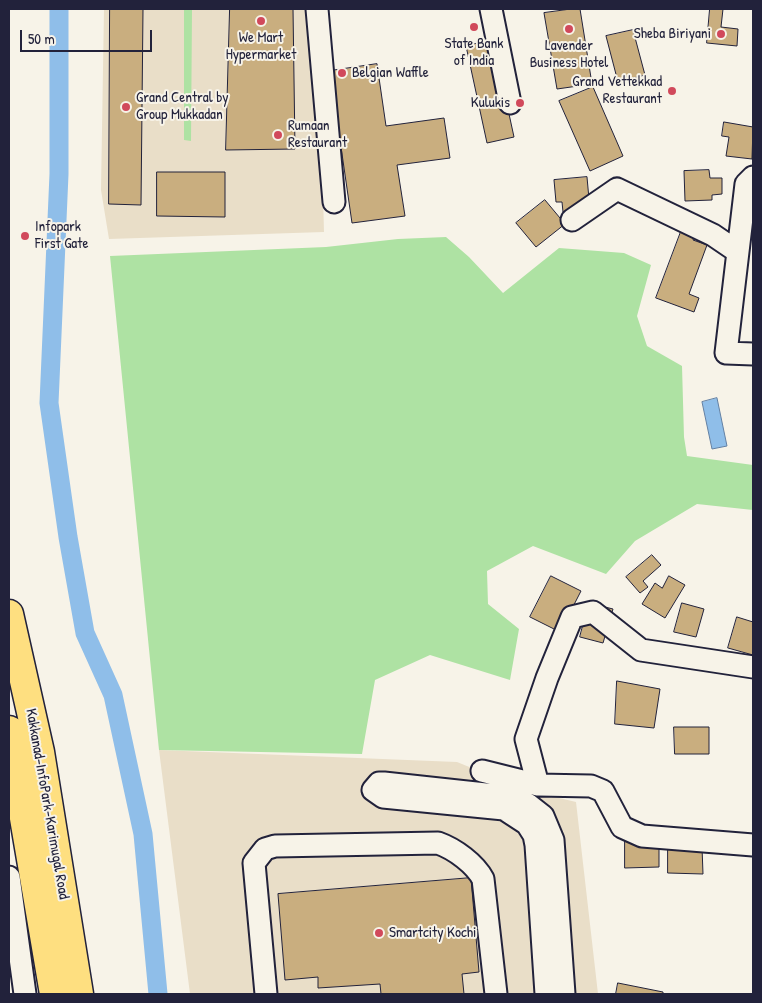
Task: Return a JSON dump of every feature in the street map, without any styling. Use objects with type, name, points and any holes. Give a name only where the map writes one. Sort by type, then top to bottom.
[{"type":"main road","name":"Kakkanad-InfoPark-Karimugal Road","points":[[9,614],[40,752],[79,994]]},
{"type":"main road","name":"Kakkanad-InfoPark-Karimugal Road","points":[[9,730],[54,994]]},
{"type":"street","points":[[317,9],[334,202]]},
{"type":"street","points":[[491,9],[510,103]]},
{"type":"street","points":[[753,177],[746,184],[726,353],[753,354]]},
{"type":"street","points":[[572,220],[617,189],[713,236],[738,252]]},
{"type":"street","points":[[538,785],[526,739],[546,678],[572,617],[593,612],[641,650],[753,666]]},
{"type":"street","points":[[482,771],[538,785],[591,786],[602,791],[622,827],[642,836],[753,845]]},
{"type":"street","points":[[546,994],[536,845],[527,824],[504,809],[383,797],[373,790],[374,786],[379,783],[514,797],[529,805],[543,816],[553,840],[564,994]]},
{"type":"street","points":[[266,994],[254,862],[265,849],[275,846],[438,843],[477,868],[483,880],[496,994]]},
{"type":"street","points":[[9,877],[25,994]]},
{"type":"shaded area","points":[[104,9],[318,9],[324,232],[109,239],[101,190]]},
{"type":"shaded area","points":[[159,750],[457,762],[526,790],[576,802],[598,994],[190,994]]},
{"type":"green space","points":[[184,10],[192,10],[191,141],[184,140]]},
{"type":"green space","points":[[446,237],[469,257],[503,293],[559,248],[624,253],[651,265],[637,316],[647,346],[682,366],[684,437],[687,456],[753,465],[753,510],[697,504],[635,541],[606,574],[533,546],[487,571],[488,604],[519,629],[510,680],[430,655],[375,680],[362,754],[159,750],[110,256],[326,247],[398,239]]},
{"type":"water","points":[[717,398],[727,446],[712,449],[702,402]]},
{"type":"building","name":"Grand Central by Group Mukkadan","points":[[110,9],[143,9],[141,205],[109,204]]},
{"type":"building","points":[[230,9],[293,9],[295,149],[226,150]]},
{"type":"building","points":[[580,9],[592,84],[557,89],[544,13]]},
{"type":"building","points":[[710,9],[723,9],[721,27],[738,29],[737,46],[707,43]]},
{"type":"building","points":[[633,30],[645,75],[618,82],[606,36]]},
{"type":"building","points":[[493,40],[514,137],[487,143],[466,46]]},
{"type":"building","points":[[377,64],[386,126],[444,118],[450,158],[397,165],[405,216],[352,223],[330,71]]},
{"type":"building","points":[[593,87],[623,156],[590,171],[559,101]]},
{"type":"building","points":[[724,122],[753,127],[752,159],[726,156],[729,137],[722,136]]},
{"type":"building","points":[[709,170],[710,178],[722,178],[722,194],[712,195],[712,200],[685,201],[684,171]]},
{"type":"building","points":[[157,172],[225,172],[225,217],[157,216]]},
{"type":"building","points":[[587,177],[590,210],[563,212],[562,202],[556,202],[554,180]]},
{"type":"building","points":[[545,200],[565,224],[536,247],[516,223]]},
{"type":"building","points":[[682,229],[695,234],[693,240],[707,245],[689,294],[699,298],[694,312],[656,298]]},
{"type":"building","points":[[652,555],[661,565],[643,581],[648,587],[640,593],[626,577]]},
{"type":"building","points":[[551,576],[581,591],[560,632],[530,617]]},
{"type":"building","points":[[669,576],[685,585],[665,618],[642,604],[655,583],[662,588]]},
{"type":"building","points":[[589,603],[613,609],[603,643],[580,637]]},
{"type":"building","points":[[682,603],[704,609],[696,637],[674,632]]},
{"type":"building","points":[[737,617],[753,622],[753,655],[728,648]]},
{"type":"building","points":[[617,681],[660,689],[654,728],[615,724]]},
{"type":"building","points":[[674,727],[709,727],[709,754],[675,754]]},
{"type":"building","points":[[625,841],[659,841],[659,867],[625,868]]},
{"type":"building","points":[[668,847],[702,847],[703,874],[668,873]]},
{"type":"building","name":"Smartcity Kochi","points":[[471,878],[479,972],[462,974],[464,994],[381,994],[380,984],[318,988],[318,977],[285,980],[278,894]]},
{"type":"building","points":[[618,983],[663,992],[663,994],[616,994]]},
{"type":"waterway","points":[[59,9],[59,174],[49,403],[68,537],[85,633],[113,695],[143,834],[158,994]]},
{"type":"place","name":"We Mart Hypermarket","points":[[261,21]]},
{"type":"place","name":"State Bank of India","points":[[474,27]]},
{"type":"place","name":"Lavender Business Hotel","points":[[569,29]]},
{"type":"place","name":"Sheba Biriyani","points":[[721,34]]},
{"type":"place","name":"Belgian Waffle","points":[[342,73]]},
{"type":"place","name":"Grand Vettekkad Restaurant","points":[[672,91]]},
{"type":"place","name":"Kulukis","points":[[520,103]]},
{"type":"place","name":"Grand Central by Group Mukkadan","points":[[126,107]]},
{"type":"place","name":"Rumaan Restaurant","points":[[278,135]]},
{"type":"place","name":"Infopark First Gate","points":[[25,236]]},
{"type":"place","name":"Smartcity Kochi","points":[[379,933]]}]
